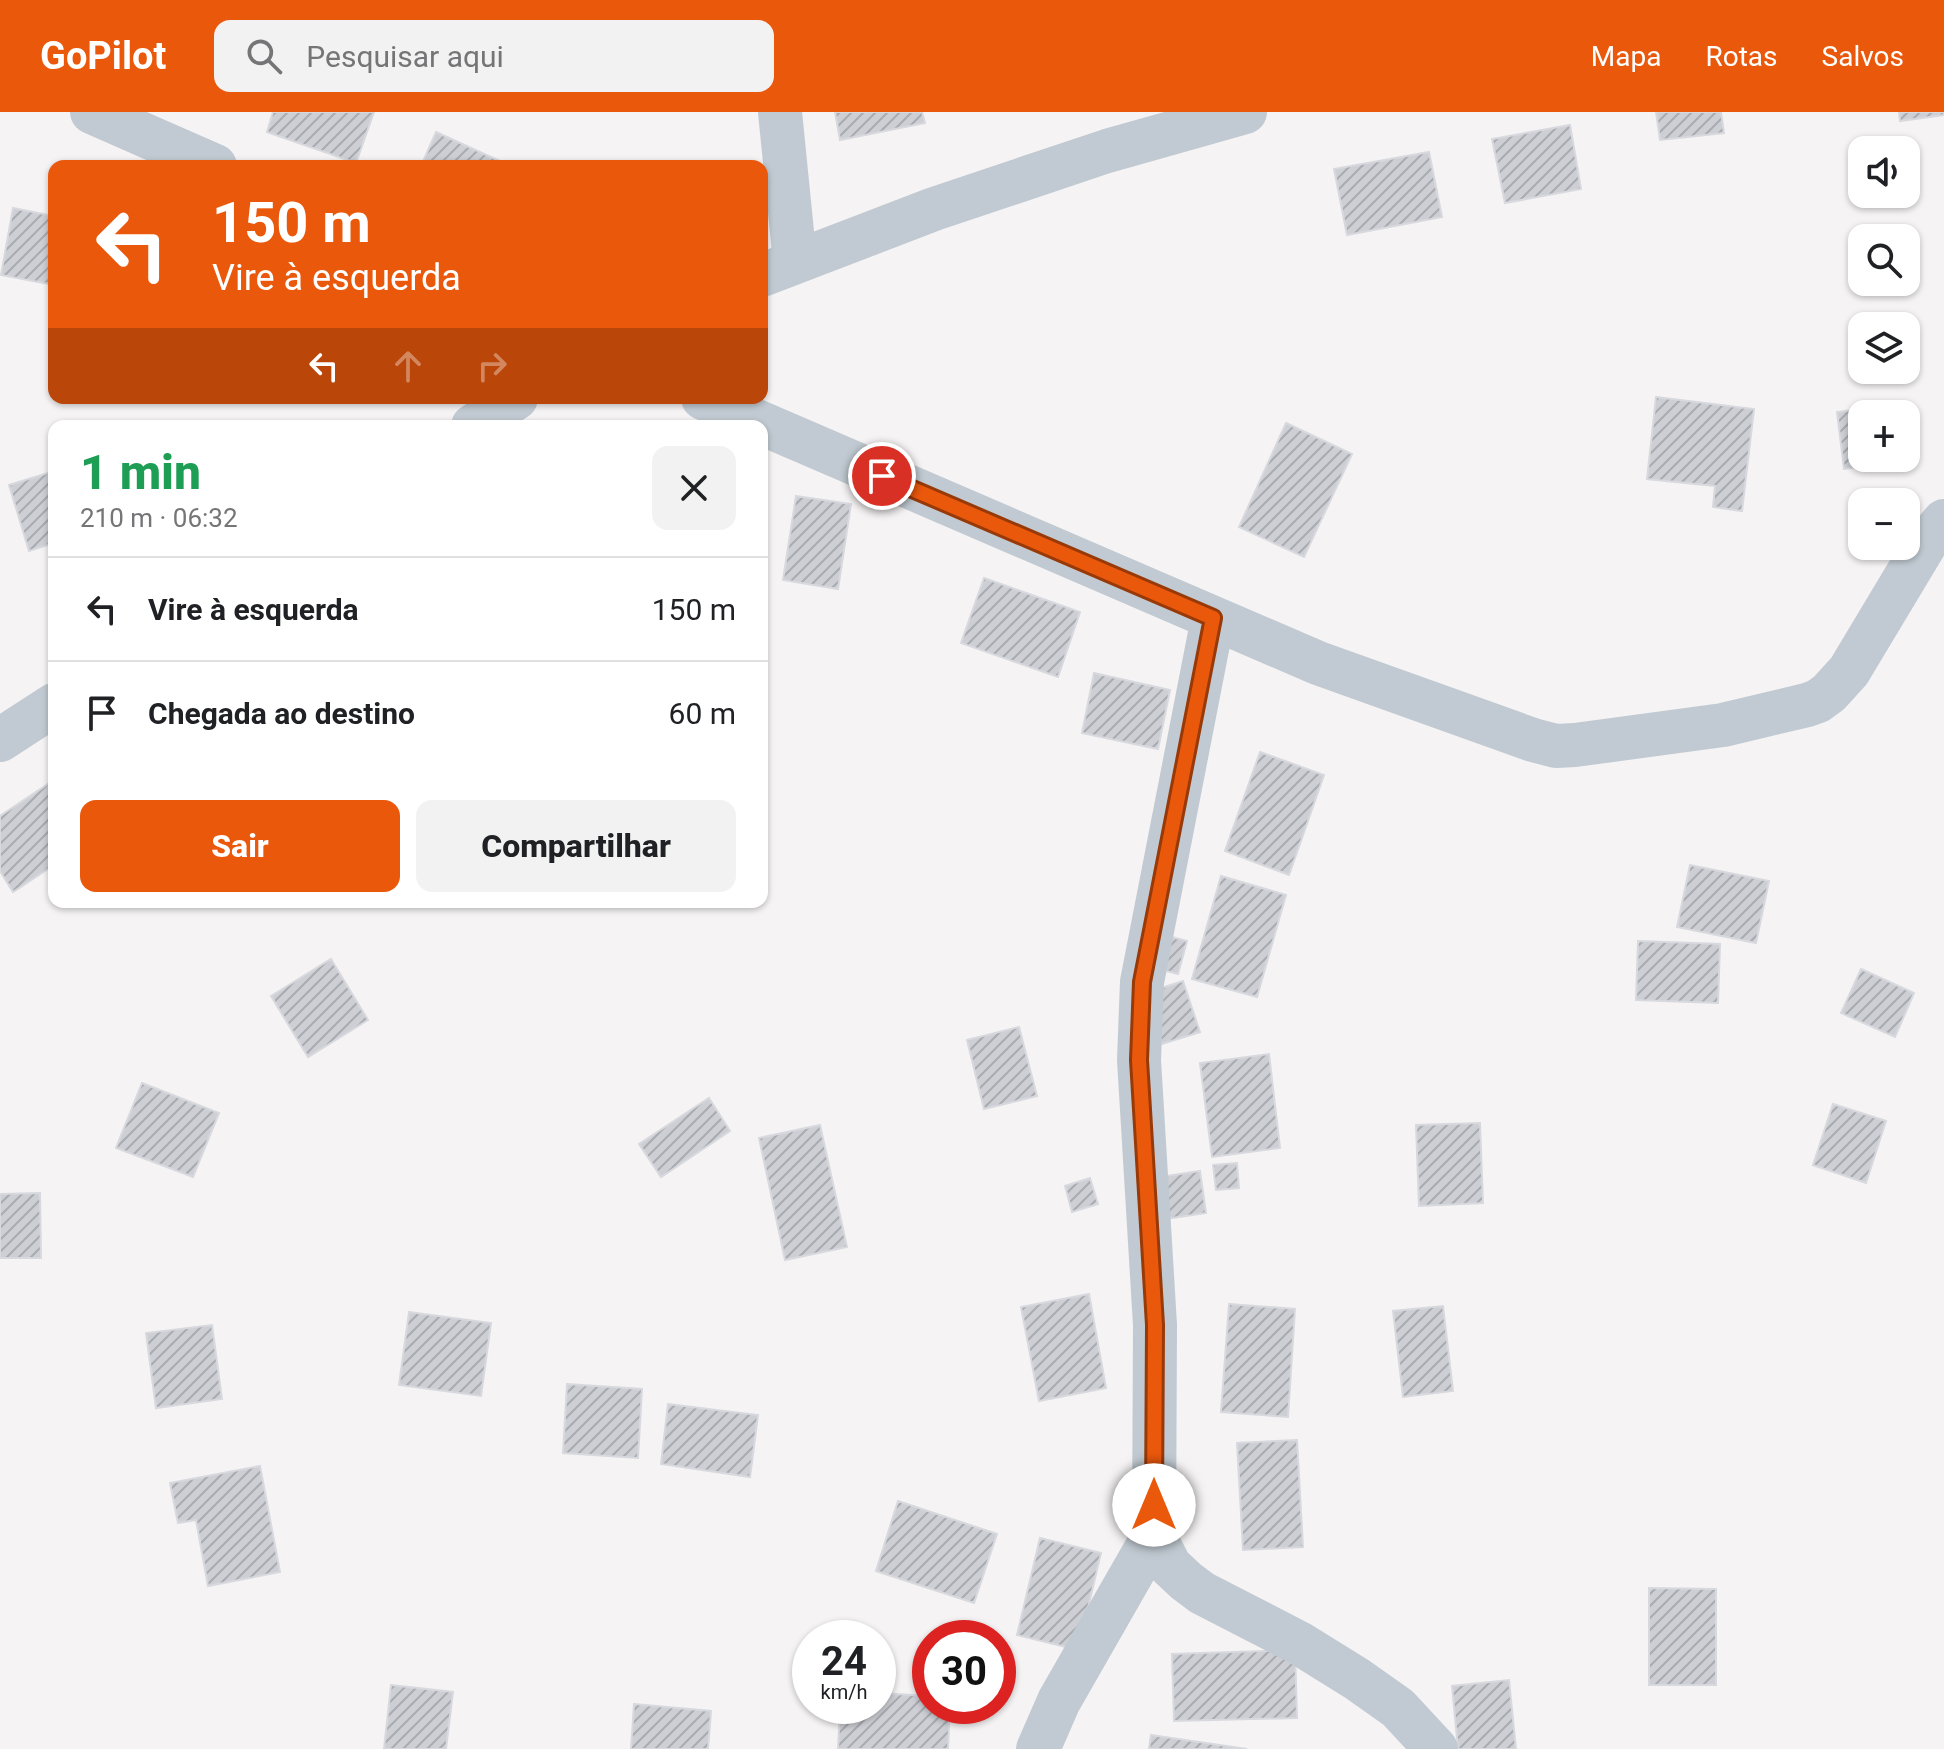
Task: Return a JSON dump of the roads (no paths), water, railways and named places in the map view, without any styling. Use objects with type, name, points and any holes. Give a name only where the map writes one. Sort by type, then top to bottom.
[{"type":"street","points":[[92,112],[201,160]]},
{"type":"street","points":[[780,112],[779,268],[962,199],[1107,151],[1245,112]]},
{"type":"street","points":[[482,420],[507,404]]},
{"type":"street","points":[[717,404],[754,420]]},
{"type":"street","points":[[768,426],[1318,663],[1556,746],[1723,725],[1818,701],[1849,671],[1927,541],[1944,521]]},
{"type":"street","points":[[1213,618],[1141,996],[1139,1060],[1155,1325],[1154,1535],[1170,1566],[1194,1587],[1299,1643],[1357,1679],[1398,1708],[1436,1749]]},
{"type":"street","points":[[0,740],[48,709]]},
{"type":"street","points":[[1038,1749],[1059,1701],[1154,1535]]}]
